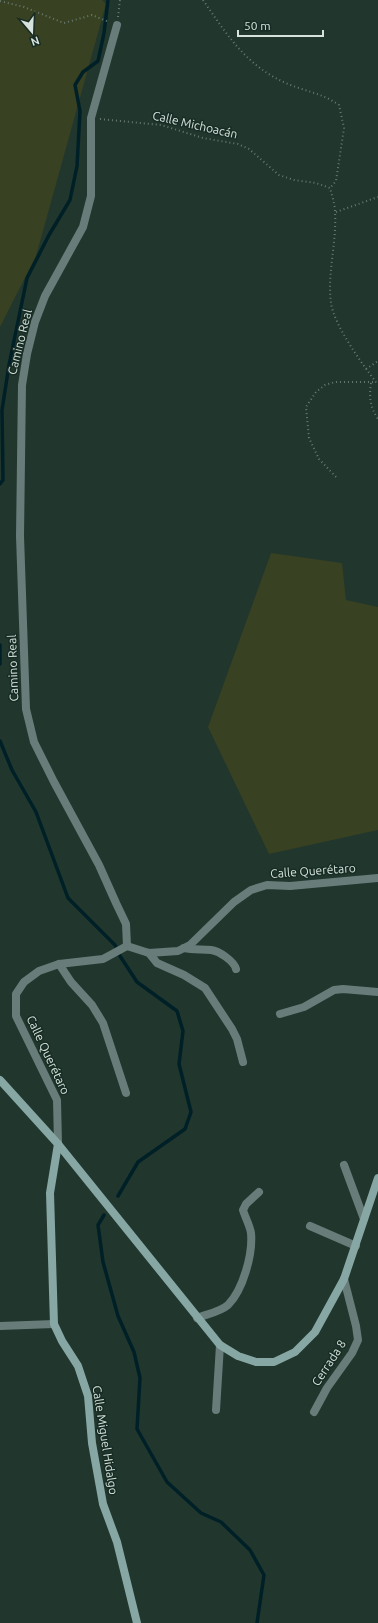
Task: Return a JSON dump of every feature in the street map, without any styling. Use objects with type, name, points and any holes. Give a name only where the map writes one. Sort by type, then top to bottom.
[{"type":"main road","points":[[0,1080],[58,1144],[220,1345],[238,1356],[256,1362],[274,1362],[295,1352],[315,1332],[344,1279],[378,1178]]},
{"type":"main road","name":"Calle Miguel Hidalgo","points":[[58,1144],[50,1193],[54,1324],[62,1341],[78,1366],[88,1396],[92,1443],[103,1504],[116,1542],[137,1623]]},
{"type":"street","name":"Camino Real","points":[[117,25],[91,118],[90,196],[83,227],[45,296],[35,322],[22,385],[20,536],[26,708],[34,742],[99,865],[126,924],[126,946]]},
{"type":"street","name":"Calle Querétaro","points":[[58,1144],[57,1100],[16,1016],[16,994],[24,982],[39,971],[59,964],[103,959],[126,946],[149,954],[178,951],[190,945],[234,902],[251,890],[267,885],[290,886],[378,878]]},
{"type":"street","points":[[184,948],[212,950],[229,960],[235,965],[236,970]]},
{"type":"street","points":[[149,954],[157,963],[184,975],[205,988],[226,1018],[234,1034],[243,1062]]},
{"type":"street","points":[[59,964],[71,982],[92,1005],[103,1023],[126,1093]]},
{"type":"street","points":[[280,1014],[304,1007],[334,990],[343,989],[378,992]]},
{"type":"street","points":[[344,1165],[364,1219]]},
{"type":"street","points":[[197,1318],[227,1306],[234,1298],[245,1275],[251,1249],[251,1232],[243,1210],[246,1204],[259,1192]]},
{"type":"street","points":[[310,1226],[356,1246]]},
{"type":"street","name":"Cerrada 8","points":[[314,1412],[327,1388],[352,1353],[358,1340],[344,1279]]},
{"type":"street","points":[[0,1326],[54,1324]]},
{"type":"street","points":[[216,1410],[220,1345]]},
{"type":"path","points":[[0,0],[64,23],[92,16],[117,25],[120,0]]},
{"type":"path","points":[[203,0],[240,51],[264,72],[287,83],[330,98],[339,105],[344,128],[336,181],[330,188],[335,212],[331,273],[331,303],[334,318],[366,369],[377,382]]},
{"type":"path","name":"Calle Michoacán","points":[[91,118],[161,125],[203,138],[238,144],[249,149],[279,174],[294,180],[316,183],[330,188]]},
{"type":"path","points":[[335,212],[378,197]]},
{"type":"path","points":[[366,369],[378,361]]},
{"type":"path","points":[[336,477],[319,459],[309,438],[306,407],[316,392],[325,385],[335,382],[377,382]]},
{"type":"path","points":[[371,383],[369,396],[371,407],[378,419]]},
{"type":"green space","points":[[0,0],[102,0],[106,4],[36,256],[0,327]]},
{"type":"green space","points":[[271,553],[342,563],[346,600],[378,607],[378,830],[269,854],[208,727]]},
{"type":"waterway","points":[[0,484],[3,480],[2,410],[9,365],[27,278],[49,235],[70,200],[77,166],[80,111],[75,85],[83,72],[98,61],[104,33],[108,0]]},
{"type":"waterway","points":[[0,645],[0,664]]},
{"type":"waterway","points":[[0,741],[12,770],[36,812],[68,898],[115,945],[120,956],[137,982],[177,1011],[183,1031],[179,1064],[191,1112],[185,1129],[138,1162],[118,1196]]},
{"type":"waterway","points":[[104,1215],[98,1225],[103,1262],[118,1316],[134,1352],[140,1378],[137,1429],[167,1482],[201,1513],[221,1522],[250,1550],[264,1575],[257,1623]]}]
